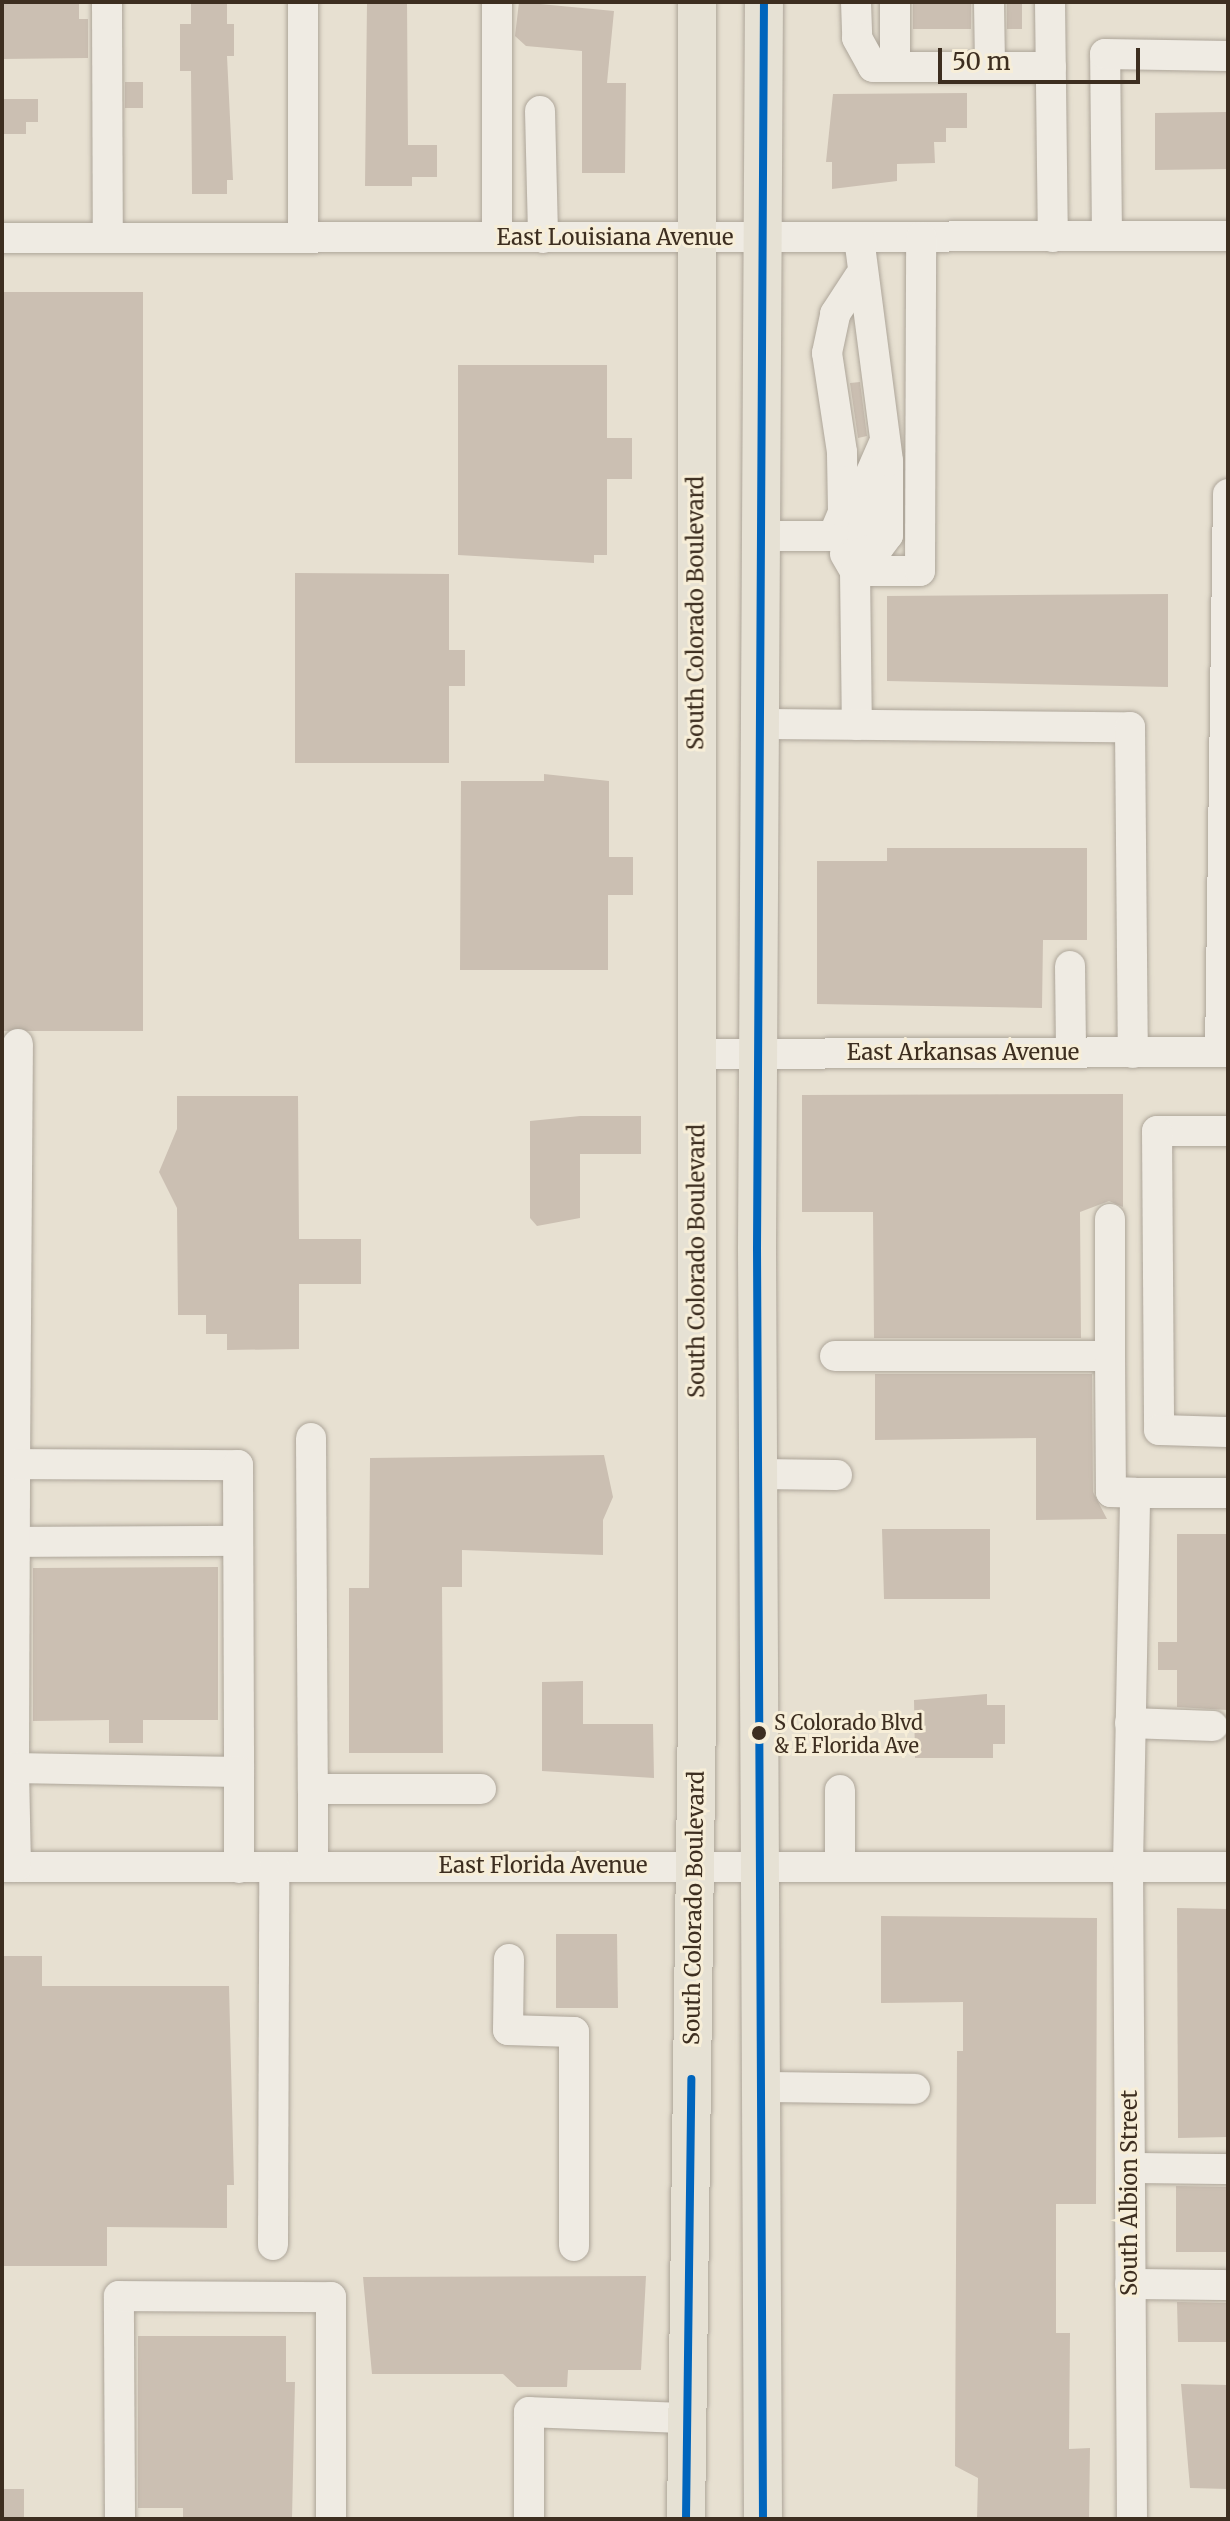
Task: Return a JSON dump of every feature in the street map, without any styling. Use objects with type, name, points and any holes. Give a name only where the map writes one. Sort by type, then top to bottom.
[{"type":"main road","name":"South Colorado Boulevard","points":[[686,2519],[697,1054],[697,2]]},
{"type":"main road","points":[[763,2519],[757,239],[764,2]]},
{"type":"street","points":[[107,2],[108,237]]},
{"type":"street","points":[[303,2],[303,237]]},
{"type":"street","points":[[497,2],[497,237]]},
{"type":"street","points":[[856,2],[857,38],[873,67],[1051,67]]},
{"type":"street","points":[[895,2],[895,67]]},
{"type":"street","points":[[989,2],[990,67]]},
{"type":"street","points":[[1050,2],[1053,237]]},
{"type":"street","points":[[1107,236],[1105,54],[1228,56]]},
{"type":"street","points":[[540,111],[543,238]]},
{"type":"street","name":"East Louisiana Avenue","points":[[2,238],[497,237],[695,240],[1228,236]]},
{"type":"street","points":[[758,536],[920,571],[921,237]]},
{"type":"street","points":[[850,554],[879,547],[888,535],[885,439],[870,304],[859,277],[859,238]]},
{"type":"street","points":[[857,725],[842,452],[827,353],[835,314],[859,277]]},
{"type":"street","points":[[1224,1052],[1228,494]]},
{"type":"street","points":[[757,724],[1130,727],[1133,1053]]},
{"type":"street","points":[[1070,966],[1071,1053]]},
{"type":"street","points":[[9,1867],[14,1768],[18,1044]]},
{"type":"street","name":"East Arkansas Avenue","points":[[697,1054],[1224,1052]]},
{"type":"street","points":[[1228,1131],[1157,1131],[1159,1430],[1228,1432]]},
{"type":"street","points":[[1110,1219],[1111,1492],[1228,1493]]},
{"type":"street","points":[[835,1356],[1110,1356]]},
{"type":"street","points":[[311,1438],[313,1867]]},
{"type":"street","points":[[15,1464],[238,1465],[239,1868]]},
{"type":"street","points":[[758,1474],[837,1475]]},
{"type":"street","name":"South Albion Street","points":[[1132,2519],[1128,1866],[1135,1493]]},
{"type":"street","points":[[15,1542],[238,1541]]},
{"type":"street","points":[[1130,1723],[1213,1726]]},
{"type":"street","points":[[14,1768],[239,1772]]},
{"type":"street","points":[[313,1789],[481,1789]]},
{"type":"street","points":[[840,1790],[840,1867]]},
{"type":"street","name":"East Florida Avenue","points":[[9,1867],[1228,1867]]},
{"type":"street","points":[[273,2245],[274,1867]]},
{"type":"street","points":[[509,1959],[508,2030],[574,2032],[574,2246]]},
{"type":"street","points":[[762,2087],[915,2089]]},
{"type":"street","points":[[1130,2168],[1228,2169]]},
{"type":"street","points":[[1130,2284],[1228,2285]]},
{"type":"street","points":[[120,2519],[119,2296],[331,2297],[331,2519]]},
{"type":"street","points":[[529,2519],[529,2412],[687,2418]]},
{"type":"building","points":[[2,2],[79,2],[79,19],[88,19],[88,58],[2,59]]},
{"type":"building","points":[[191,2],[227,2],[227,24],[234,24],[234,56],[227,56],[233,180],[227,180],[227,194],[192,194],[191,71],[180,71],[180,24],[191,24]]},
{"type":"building","points":[[367,2],[407,2],[408,145],[437,145],[437,177],[412,177],[412,186],[365,186]]},
{"type":"building","points":[[519,2],[614,11],[607,83],[626,83],[625,173],[582,173],[582,51],[526,46],[515,36]]},
{"type":"building","points":[[913,2],[971,2],[971,29],[913,29]]},
{"type":"building","points":[[1007,2],[1022,2],[1022,29],[1007,29]]},
{"type":"building","points":[[125,82],[143,82],[143,108],[125,108]]},
{"type":"building","points":[[967,93],[967,128],[946,128],[946,142],[934,142],[935,163],[897,164],[897,181],[832,189],[832,162],[826,162],[833,94]]},
{"type":"building","points":[[2,99],[38,99],[38,122],[26,122],[26,134],[2,134]]},
{"type":"building","points":[[1228,112],[1228,169],[1155,170],[1155,113]]},
{"type":"building","points":[[2,292],[143,292],[143,1031],[2,1031]]},
{"type":"building","points":[[458,365],[607,365],[607,438],[632,438],[632,479],[607,479],[607,555],[594,555],[594,563],[458,555]]},
{"type":"building","points":[[860,382],[867,436],[858,438],[850,383]]},
{"type":"building","points":[[295,573],[449,574],[449,650],[465,650],[465,686],[449,686],[449,763],[295,763]]},
{"type":"building","points":[[1168,594],[1168,687],[887,681],[887,596]]},
{"type":"building","points":[[544,774],[609,781],[609,857],[633,857],[633,895],[608,895],[608,970],[460,970],[461,781],[544,781]]},
{"type":"building","points":[[887,848],[1087,848],[1087,940],[1043,940],[1042,1008],[817,1004],[817,861],[887,861]]},
{"type":"building","points":[[1123,1094],[1123,1207],[1109,1201],[1080,1212],[1081,1338],[874,1338],[873,1212],[802,1212],[802,1095]]},
{"type":"building","points":[[177,1096],[298,1096],[299,1239],[361,1239],[361,1284],[299,1284],[299,1349],[227,1350],[227,1334],[206,1334],[206,1315],[178,1315],[177,1208],[159,1172],[177,1129]]},
{"type":"building","points":[[580,1116],[641,1116],[641,1154],[580,1154],[580,1218],[537,1226],[530,1218],[530,1121]]},
{"type":"building","points":[[875,1374],[1092,1374],[1093,1492],[1107,1519],[1036,1520],[1036,1438],[875,1440]]},
{"type":"building","points":[[604,1455],[613,1497],[603,1520],[603,1555],[462,1550],[462,1587],[442,1587],[443,1753],[349,1753],[349,1588],[369,1588],[370,1458]]},
{"type":"building","points":[[882,1529],[990,1529],[990,1599],[884,1599]]},
{"type":"building","points":[[1177,1534],[1228,1534],[1228,1710],[1177,1707],[1177,1670],[1158,1670],[1158,1642],[1177,1642]]},
{"type":"building","points":[[218,1567],[218,1720],[143,1720],[143,1743],[109,1743],[109,1720],[33,1721],[33,1568]]},
{"type":"building","points":[[583,1681],[583,1724],[653,1724],[654,1778],[542,1771],[542,1682]]},
{"type":"building","points":[[987,1694],[987,1705],[1005,1705],[1005,1744],[993,1744],[993,1758],[915,1758],[914,1700]]},
{"type":"building","points":[[1177,1908],[1228,1909],[1228,2137],[1178,2138]]},
{"type":"building","points":[[881,1916],[1097,1918],[1096,2204],[1056,2204],[1056,2333],[1070,2333],[1069,2449],[1090,2448],[1089,2519],[977,2519],[978,2478],[955,2466],[957,2051],[963,2051],[963,2002],[881,2003]]},
{"type":"building","points":[[556,1934],[617,1934],[618,2008],[556,2008]]},
{"type":"building","points":[[3,1956],[42,1956],[42,1986],[229,1986],[234,2185],[227,2185],[227,2228],[107,2227],[107,2266],[3,2266]]},
{"type":"building","points":[[1176,2186],[1228,2187],[1228,2252],[1176,2252]]},
{"type":"building","points":[[646,2276],[641,2370],[568,2370],[567,2387],[517,2387],[503,2374],[372,2374],[363,2277]]},
{"type":"building","points":[[1177,2302],[1228,2303],[1228,2342],[1178,2342]]},
{"type":"building","points":[[138,2336],[286,2336],[286,2382],[295,2382],[292,2519],[183,2519],[183,2508],[138,2508]]},
{"type":"building","points":[[1181,2384],[1228,2385],[1228,2489],[1190,2488]]},
{"type":"building","points":[[2,2489],[24,2489],[24,2519],[2,2519]]},
{"type":"transit line","points":[[763,2519],[757,1249],[764,2]]},
{"type":"transit line","points":[[686,2519],[691,2079]]},
{"type":"place","name":"S Colorado Blvd & E Florida Ave","points":[[759,1733]]}]
